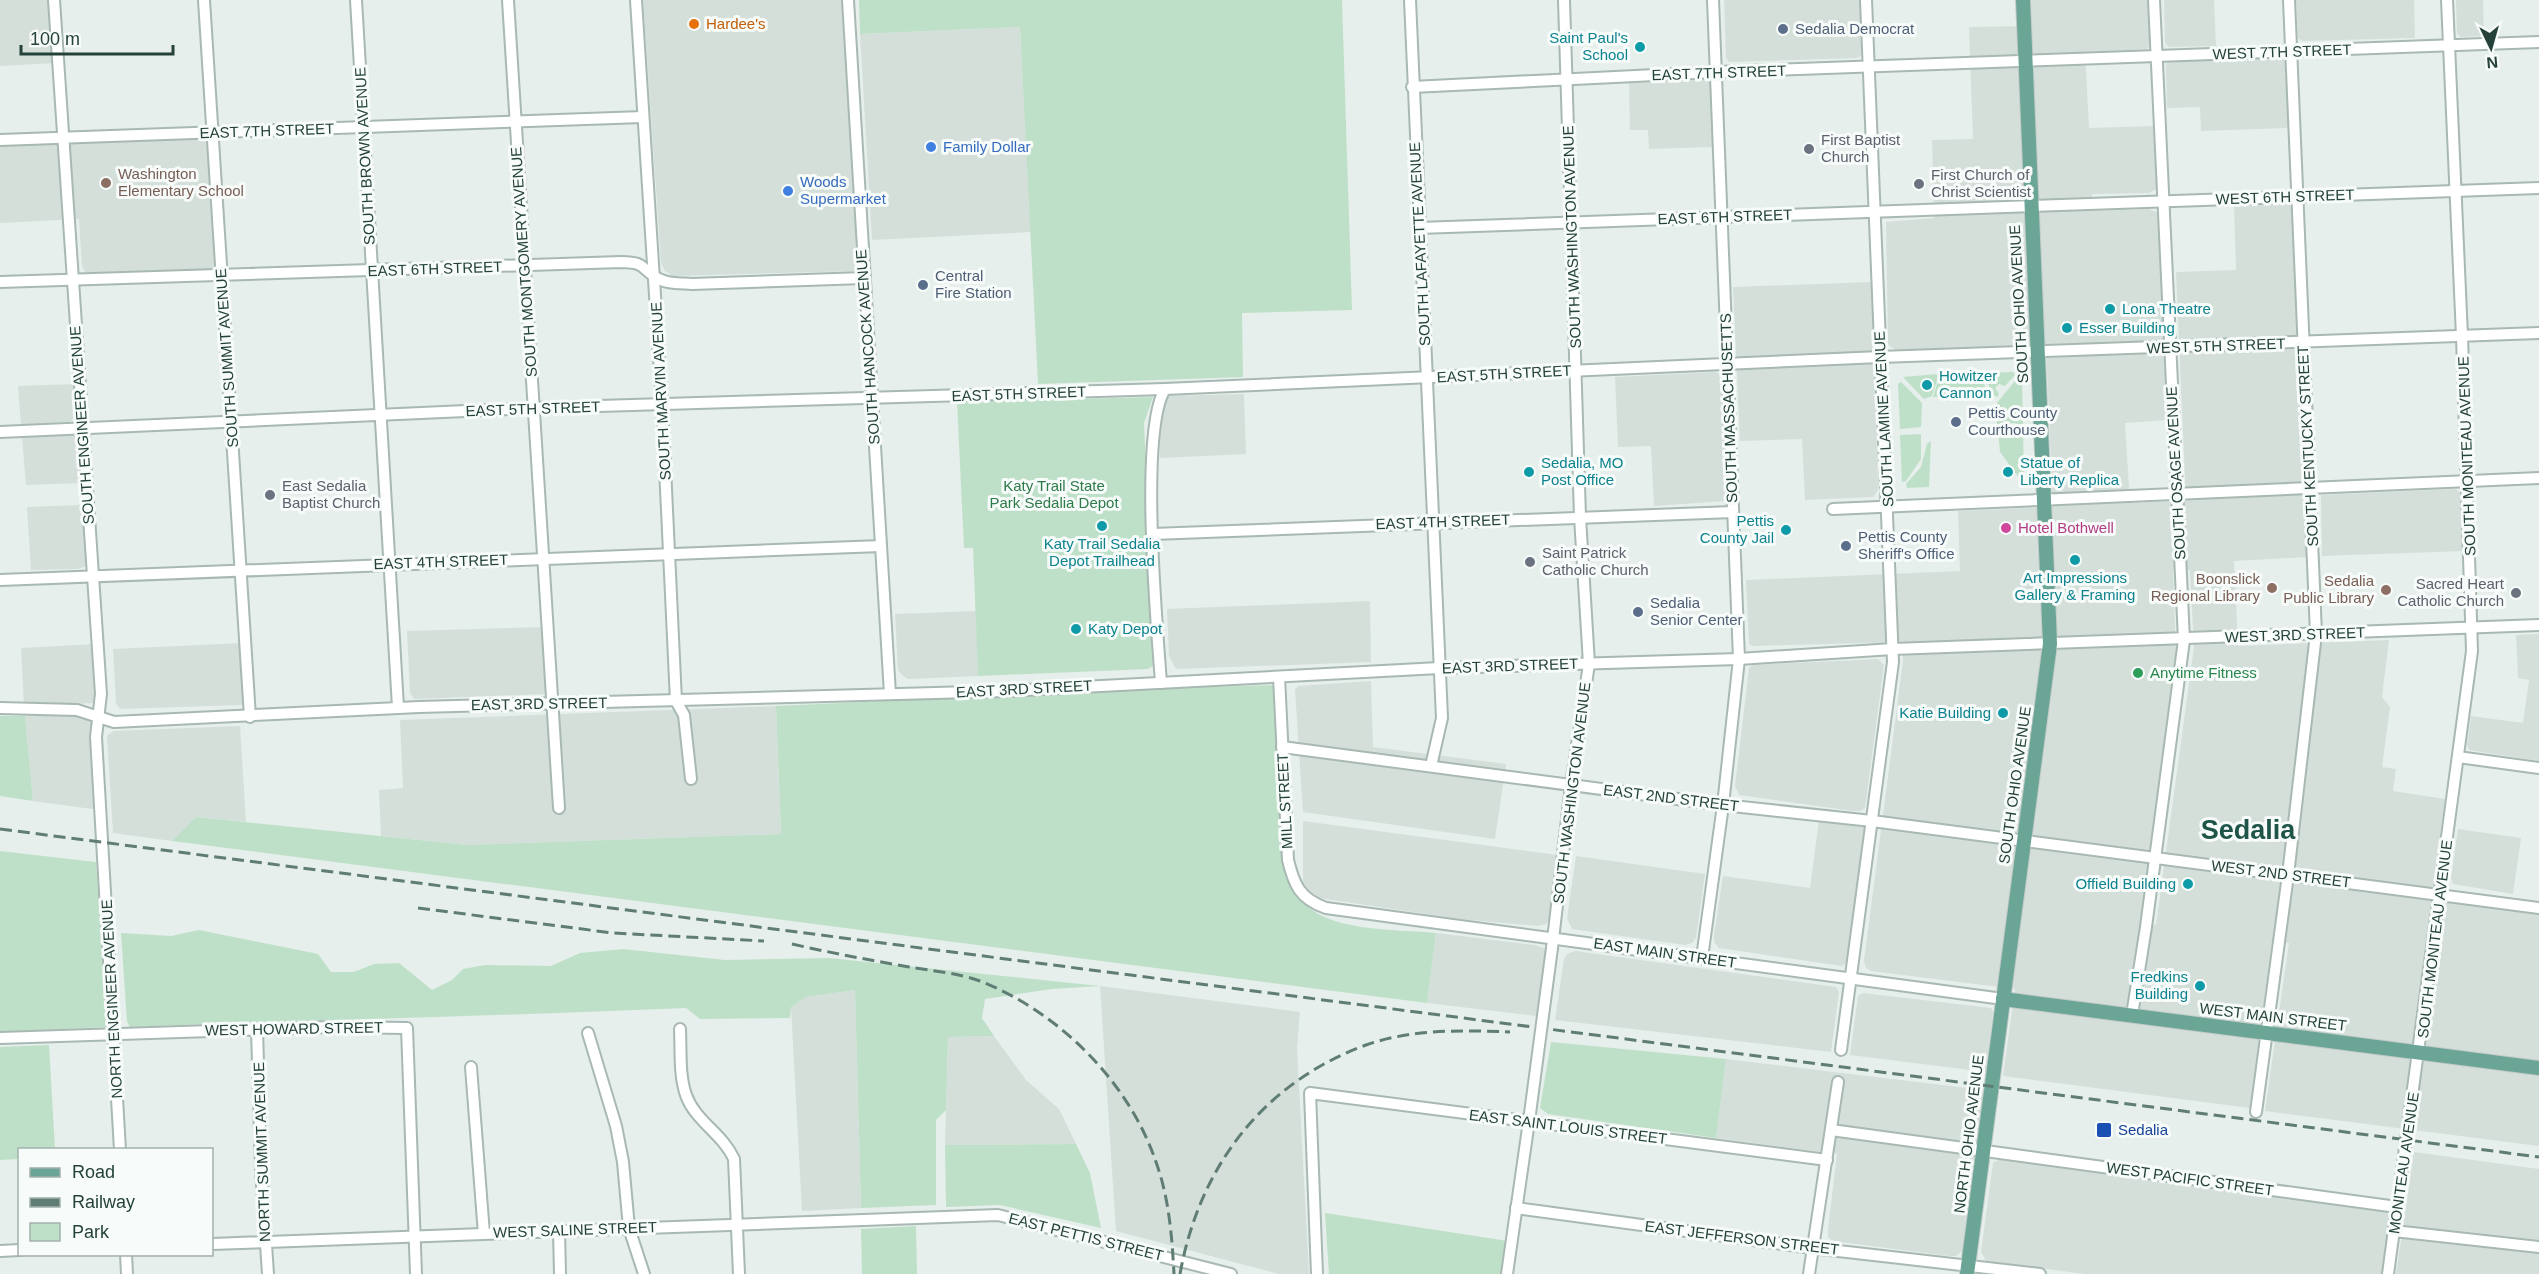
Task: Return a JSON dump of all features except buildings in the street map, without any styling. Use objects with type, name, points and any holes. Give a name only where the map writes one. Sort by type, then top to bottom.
[{"type":"main road","name":"SOUTH OHIO AVENUE","points":[[2003,999],[2050,644],[2023,0]]},
{"type":"main road","name":"WEST MAIN STREET","points":[[2003,999],[2539,1068]]},
{"type":"main road","name":"NORTH OHIO AVENUE","points":[[1968,1270],[2003,999]]},
{"type":"street","name":"SOUTH ENGINEER AVENUE","points":[[54,0],[101,694],[96,737],[104,849]]},
{"type":"street","name":"SOUTH SUMMIT AVENUE","points":[[204,0],[250,717]]},
{"type":"street","name":"SOUTH BROWN AVENUE","points":[[356,0],[398,707]]},
{"type":"street","name":"SOUTH MONTGOMERY AVENUE","points":[[508,0],[559,807]]},
{"type":"street","name":"SOUTH MARVIN AVENUE","points":[[636,0],[662,404],[676,701],[684,715],[691,779]]},
{"type":"street","name":"SOUTH HANCOCK AVENUE","points":[[848,0],[890,694]]},
{"type":"street","name":"SOUTH LAFAYETTE AVENUE","points":[[1410,0],[1412,87],[1442,718],[1431,766]]},
{"type":"street","name":"SOUTH WASHINGTON AVENUE","points":[[1507,1274],[1589,664],[1580,517],[1572,297],[1573,224],[1564,0]]},
{"type":"street","name":"SOUTH MASSACHUSETTS","points":[[1702,958],[1723,805],[1739,659],[1713,0]]},
{"type":"street","name":"SOUTH LAMINE AVENUE","points":[[1841,1050],[1893,650],[1866,0]]},
{"type":"street","name":"SOUTH OSAGE AVENUE","points":[[2132,1016],[2184,640],[2154,0]]},
{"type":"street","name":"SOUTH KENTUCKY STREET","points":[[2256,1112],[2288,875],[2316,634],[2289,0]]},
{"type":"street","name":"SOUTH MONITEAU AVENUE","points":[[2420,1052],[2473,628],[2447,0]]},
{"type":"street","name":"WEST 7TH STREET","points":[[2025,62],[2539,42]]},
{"type":"street","name":"EAST 7TH STREET","points":[[1412,87],[1716,72],[2025,62]]},
{"type":"street","name":"EAST 7TH STREET","points":[[0,140],[643,117]]},
{"type":"street","name":"WEST 6TH STREET","points":[[2031,206],[2539,188]]},
{"type":"street","name":"EAST 6TH STREET","points":[[1419,228],[2031,206]]},
{"type":"street","name":"EAST 6TH STREET","points":[[0,282],[637,263],[666,282],[692,285],[864,278]]},
{"type":"street","name":"WEST 5TH STREET","points":[[2038,352],[2539,333]]},
{"type":"street","name":"EAST 5TH STREET","points":[[0,432],[533,408],[872,400],[2038,352]]},
{"type":"street","points":[[1161,683],[1153,534],[1154,418],[1159,399],[1165,389]]},
{"type":"street","points":[[1833,509],[2539,478]]},
{"type":"street","name":"EAST 4TH STREET","points":[[1153,534],[1733,512]]},
{"type":"street","name":"EAST 4TH STREET","points":[[0,580],[881,546]]},
{"type":"street","name":"WEST 3RD STREET","points":[[2050,644],[2539,625]]},
{"type":"street","name":"EAST 3RD STREET","points":[[0,708],[77,710],[114,722],[250,717],[398,707],[890,694],[1161,683],[1439,668],[1739,659],[2050,644]]},
{"type":"street","name":"MILL STREET","points":[[1279,677],[1288,860],[1293,883],[1301,895],[1326,908]]},
{"type":"street","name":"EAST 2ND STREET","points":[[1282,747],[1723,805],[1872,820],[2024,840]]},
{"type":"street","points":[[2458,757],[2539,768]]},
{"type":"street","name":"WEST 2ND STREET","points":[[2024,840],[2539,908]]},
{"type":"street","name":"NORTH ENGINEER AVENUE","points":[[104,849],[120,1148]]},
{"type":"street","name":"EAST MAIN STREET","points":[[1326,908],[1553,943],[1702,958],[2003,999]]},
{"type":"street","name":"WEST HOWARD STREET","points":[[0,1038],[257,1029],[408,1028],[413,1236]]},
{"type":"street","name":"NORTH SUMMIT AVENUE","points":[[257,1029],[268,1274]]},
{"type":"street","points":[[680,1029],[685,1094],[704,1121],[728,1145],[734,1159],[738,1274]]},
{"type":"street","points":[[588,1034],[600,1070],[624,1162],[628,1228],[644,1274]]},
{"type":"street","name":"MONITEAU AVENUE","points":[[2388,1274],[2420,1052]]},
{"type":"street","points":[[471,1067],[484,1234]]},
{"type":"street","points":[[1809,1274],[1838,1082]]},
{"type":"street","name":"EAST SAINT LOUIS STREET","points":[[1317,1274],[1310,1093],[1827,1160]]},
{"type":"street","name":"WEST PACIFIC STREET","points":[[1831,1130],[2397,1207]]},
{"type":"street","name":"EAST JEFFERSON STREET","points":[[1516,1208],[1968,1270],[2040,1274]]},
{"type":"street","name":"EAST PETTIS STREET","points":[[939,1216],[998,1215],[1231,1274]]},
{"type":"street","name":"WEST SALINE STREET","points":[[213,1244],[939,1216]]},
{"type":"street","points":[[560,1230],[560,1274]]},
{"type":"street","points":[[2394,1231],[2539,1247]]},
{"type":"street","points":[[413,1236],[416,1274]]},
{"type":"street","points":[[0,1251],[18,1250]]},
{"type":"street","points":[[126,1256],[127,1274]]},
{"type":"shaded area","points":[[0,0],[49,0],[55,63],[0,66]]},
{"type":"shaded area","points":[[643,0],[843,0],[861,266],[855,271],[673,276],[665,271],[661,263]]},
{"type":"shaded area","name":"Sedalia Democrat","points":[[1724,0],[1860,0],[1861,56],[1729,62],[1726,58]]},
{"type":"shaded area","points":[[2031,0],[2149,0],[2150,46],[2147,49],[2085,52],[2089,128],[2155,126],[2158,188],[2149,193],[2092,194],[2093,211],[2149,209],[2158,213],[2167,420],[2125,423],[2130,503],[2186,501],[2176,272],[2236,270],[2234,205],[2286,202],[2292,206],[2307,557],[2234,561],[2238,646],[2389,640],[2382,697],[2390,707],[2382,767],[2396,769],[2393,791],[2445,799],[2431,898],[2539,913],[2539,1146],[2265,1111],[2289,943],[2272,942],[2250,1108],[2003,1076],[2015,989],[1871,971],[1866,968],[1864,961],[1903,661],[1903,642],[1753,646],[1749,644],[1746,580],[1960,571],[1958,511],[2053,507],[2046,347],[1899,352],[1888,345],[1886,222],[1934,218],[1932,140],[1973,139],[1969,27],[2032,26]],"holes":[[[2173,570],[2190,570],[2194,647],[2156,925],[2140,922],[2176,654]]]},
{"type":"shaded area","points":[[2164,0],[2214,0],[2216,46],[2169,47],[2165,43]]},
{"type":"shaded area","points":[[2296,0],[2414,0],[2415,38],[2302,41],[2298,38]]},
{"type":"shaded area","points":[[2456,0],[2483,0],[2484,36],[2461,37],[2457,33]]},
{"type":"shaded area","points":[[1020,27],[1031,232],[872,240],[860,34]]},
{"type":"shaded area","points":[[2279,56],[2287,61],[2289,128],[2201,131],[2200,107],[2167,108],[2166,65],[2168,61]]},
{"type":"shaded area","points":[[1706,80],[1711,82],[1713,147],[1649,149],[1648,130],[1630,130],[1629,83]]},
{"type":"shaded area","name":"Washington Elementary School","points":[[202,138],[210,146],[217,266],[213,269],[92,274],[85,272],[82,266],[79,219],[0,223],[0,146]]},
{"type":"shaded area","points":[[1872,282],[1878,490],[1873,497],[1805,500],[1802,439],[1740,441],[1733,287]]},
{"type":"shaded area","points":[[1716,372],[1724,377],[1726,501],[1654,506],[1651,446],[1618,447],[1615,377]]},
{"type":"shaded area","points":[[76,384],[78,414],[76,418],[69,422],[21,425],[18,386]]},
{"type":"shaded area","points":[[1244,394],[1246,454],[1160,458],[1158,418],[1168,396]]},
{"type":"shaded area","points":[[73,435],[79,439],[82,483],[26,485],[22,437]]},
{"type":"shaded area","points":[[2456,489],[2462,495],[2464,551],[2322,556],[2321,495]]},
{"type":"shaded area","points":[[84,505],[88,561],[86,566],[78,569],[31,570],[27,507]]},
{"type":"shaded area","points":[[1370,601],[1371,662],[1176,669],[1169,656],[1167,609]]},
{"type":"shaded area","points":[[976,611],[978,676],[908,679],[902,675],[898,670],[895,614]]},
{"type":"shaded area","points":[[546,627],[550,689],[546,694],[414,699],[410,693],[407,631]]},
{"type":"shaded area","points":[[2539,634],[2539,761],[2469,750],[2467,745],[2471,716],[2523,723],[2529,680],[2518,678],[2516,635]]},
{"type":"shaded area","points":[[243,643],[246,699],[241,705],[120,709],[116,703],[113,649]]},
{"type":"shaded area","points":[[95,644],[98,695],[94,703],[24,706],[21,648]]},
{"type":"shaded area","points":[[1878,659],[1884,665],[1865,808],[1853,811],[1739,795],[1735,786],[1749,668],[1753,665]]},
{"type":"shaded area","points":[[1371,681],[1373,747],[1506,764],[1495,839],[1303,812],[1295,690],[1298,686]]},
{"type":"shaded area","points":[[776,706],[781,834],[468,845],[381,836],[379,790],[403,788],[400,720]]},
{"type":"shaded area","points":[[93,715],[99,810],[33,801],[25,716]]},
{"type":"shaded area","points":[[240,726],[246,822],[197,817],[172,841],[113,833],[107,736],[113,731]]},
{"type":"shaded area","points":[[1819,820],[1863,825],[1866,829],[1846,963],[1842,966],[1719,948],[1714,942],[1714,935],[1723,876],[1810,888]]},
{"type":"shaded area","points":[[1303,821],[1558,855],[1549,919],[1546,924],[1538,926],[1459,919],[1319,898],[1311,894],[1303,882]]},
{"type":"shaded area","points":[[2458,829],[2521,838],[2513,894],[2453,884],[2451,878]]},
{"type":"shaded area","points":[[1576,856],[1705,874],[1696,938],[1692,943],[1685,945],[1572,929],[1567,918]]},
{"type":"shaded area","points":[[1436,933],[1535,945],[1546,949],[1551,957],[1544,1017],[1427,1003]]},
{"type":"shaded area","points":[[1575,951],[1836,987],[1839,992],[1831,1052],[1555,1020],[1564,959],[1567,954]]},
{"type":"shaded area","points":[[1100,986],[1300,1012],[1297,1048],[1309,1274],[1279,1274],[1116,1231]]},
{"type":"shaded area","points":[[855,990],[861,1208],[802,1211],[791,1007],[806,997]]},
{"type":"shaded area","points":[[1863,993],[1991,1008],[1993,1012],[1986,1072],[1850,1055],[1858,996]]},
{"type":"shaded area","points":[[994,1036],[1026,1080],[1059,1109],[1076,1144],[945,1145],[948,1037]]},
{"type":"shaded area","points":[[1726,1059],[1984,1090],[1962,1251],[1956,1256],[1949,1256],[1832,1241],[1828,1237],[1828,1229],[1837,1154],[1716,1138]]},
{"type":"shaded area","points":[[2414,1152],[2539,1169],[2539,1274],[2396,1274]]},
{"type":"shaded area","points":[[2000,1159],[2383,1210],[2390,1215],[2384,1274],[2085,1274],[1986,1261],[1981,1252],[1993,1163]]},
{"type":"green space","points":[[859,0],[1342,0],[1352,310],[1242,313],[1243,377],[1038,384],[1020,27],[860,34]]},
{"type":"green space","points":[[2013,372],[2015,375],[2005,386],[1999,384],[1995,388],[1999,394],[1997,397],[1992,394],[1984,373]]},
{"type":"green space","points":[[1981,373],[1988,397],[1933,397],[1940,375],[1946,375],[1959,382],[1970,374]]},
{"type":"green space","points":[[1939,374],[1932,396],[1924,399],[1903,377]]},
{"type":"green space","points":[[2019,376],[2022,380],[2023,425],[2013,423],[1997,426],[1997,403]]},
{"type":"green space","points":[[1901,382],[1922,403],[1921,427],[1900,429],[1898,384]]},
{"type":"green space","name":"Katy Trail State Park Sedalia Depot","points":[[1153,397],[1144,423],[1154,665],[1148,669],[978,676],[973,548],[964,548],[957,402]]},
{"type":"green space","points":[[2008,430],[2013,433],[2023,430],[2024,475],[2020,479],[2000,452],[1998,431]]},
{"type":"green space","points":[[1921,434],[1921,459],[1906,481],[1902,482],[1900,435]]},
{"type":"green space","points":[[1931,441],[1929,487],[1907,488],[1906,484],[1921,467],[1927,444]]},
{"type":"green space","points":[[1275,685],[1293,874],[1299,894],[1310,908],[1324,917],[1342,923],[1361,927],[1436,933],[1427,1003],[172,841],[196,817],[468,845],[781,834],[776,706]]},
{"type":"green space","points":[[0,716],[25,716],[33,801],[0,796]]},
{"type":"green space","points":[[0,851],[96,862],[107,1027],[0,1032]]},
{"type":"green space","points":[[199,930],[318,954],[331,972],[354,972],[374,964],[399,963],[432,990],[452,980],[463,969],[485,965],[551,966],[580,953],[623,949],[725,960],[829,958],[1100,986],[1052,989],[985,999],[982,1018],[994,1036],[948,1037],[946,1110],[936,1120],[936,1205],[861,1208],[855,990],[806,997],[791,1007],[790,1018],[700,1019],[686,1008],[130,1027],[127,1021],[121,933],[171,936]]},
{"type":"green space","points":[[1551,1042],[1726,1059],[1716,1138],[1548,1114],[1540,1108]]},
{"type":"green space","points":[[49,1045],[55,1148],[18,1148],[18,1159],[0,1160],[0,1047]]},
{"type":"green space","points":[[1076,1144],[1090,1173],[1101,1228],[1000,1205],[946,1207],[945,1145]]},
{"type":"green space","points":[[1325,1213],[1508,1241],[1503,1274],[1329,1274]]},
{"type":"green space","points":[[916,1226],[917,1274],[862,1274],[861,1229]]},
{"type":"railway","points":[[0,829],[2539,1157]]},
{"type":"railway","points":[[418,908],[613,933],[764,941]]},
{"type":"railway","points":[[792,944],[972,978],[1009,994],[1037,1011],[1063,1031],[1088,1053],[1109,1078],[1128,1104],[1144,1133],[1156,1162],[1167,1203],[1174,1274]]},
{"type":"railway","points":[[1180,1274],[1189,1235],[1202,1199],[1220,1165],[1241,1134],[1266,1106],[1296,1082],[1329,1061],[1383,1040],[1419,1033],[1510,1032]]},
{"type":"place","name":"Hardee's","points":[[694,24]]},
{"type":"place","name":"Sedalia Democrat","points":[[1783,29]]},
{"type":"place","name":"Saint Paul's School","points":[[1640,47]]},
{"type":"place","name":"Family Dollar","points":[[931,147]]},
{"type":"place","name":"First Baptist Church","points":[[1809,149]]},
{"type":"place","name":"Washington Elementary School","points":[[106,183]]},
{"type":"place","name":"First Church of Christ Scientist","points":[[1919,184]]},
{"type":"place","name":"Woods Supermarket","points":[[788,191]]},
{"type":"place","name":"Central Fire Station","points":[[923,285]]},
{"type":"place","name":"Lona Theatre","points":[[2110,309]]},
{"type":"place","name":"Esser Building","points":[[2067,328]]},
{"type":"place","name":"Howitzer Cannon","points":[[1927,385]]},
{"type":"place","name":"Pettis County Courthouse","points":[[1956,422]]},
{"type":"place","name":"Sedalia, MO Post Office","points":[[1529,472]]},
{"type":"place","name":"Statue of Liberty Replica","points":[[2008,472]]},
{"type":"place","name":"East Sedalia Baptist Church","points":[[270,495]]},
{"type":"place","name":"Katy Trail Sedalia Depot Trailhead","points":[[1102,526]]},
{"type":"place","name":"Hotel Bothwell","points":[[2006,528]]},
{"type":"place","name":"Pettis County Jail","points":[[1786,530]]},
{"type":"place","name":"Pettis County Sheriff's Office","points":[[1846,546]]},
{"type":"place","name":"Art Impressions Gallery & Framing","points":[[2075,560]]},
{"type":"place","name":"Saint Patrick Catholic Church","points":[[1530,562]]},
{"type":"place","name":"Boonslick Regional Library","points":[[2272,588]]},
{"type":"place","name":"Sedalia Public Library","points":[[2386,590]]},
{"type":"place","name":"Sacred Heart Catholic Church","points":[[2516,593]]},
{"type":"place","name":"Sedalia Senior Center","points":[[1638,612]]},
{"type":"place","name":"Katy Depot","points":[[1076,629]]},
{"type":"place","name":"Anytime Fitness","points":[[2138,673]]},
{"type":"place","name":"Katie Building","points":[[2003,713]]},
{"type":"place","name":"Offield Building","points":[[2188,884]]},
{"type":"place","name":"Fredkins Building","points":[[2200,986]]},
{"type":"place","name":"Sedalia","points":[[2104,1130]]},
{"type":"district","name":"Sedalia","points":[[2248,830]]}]
